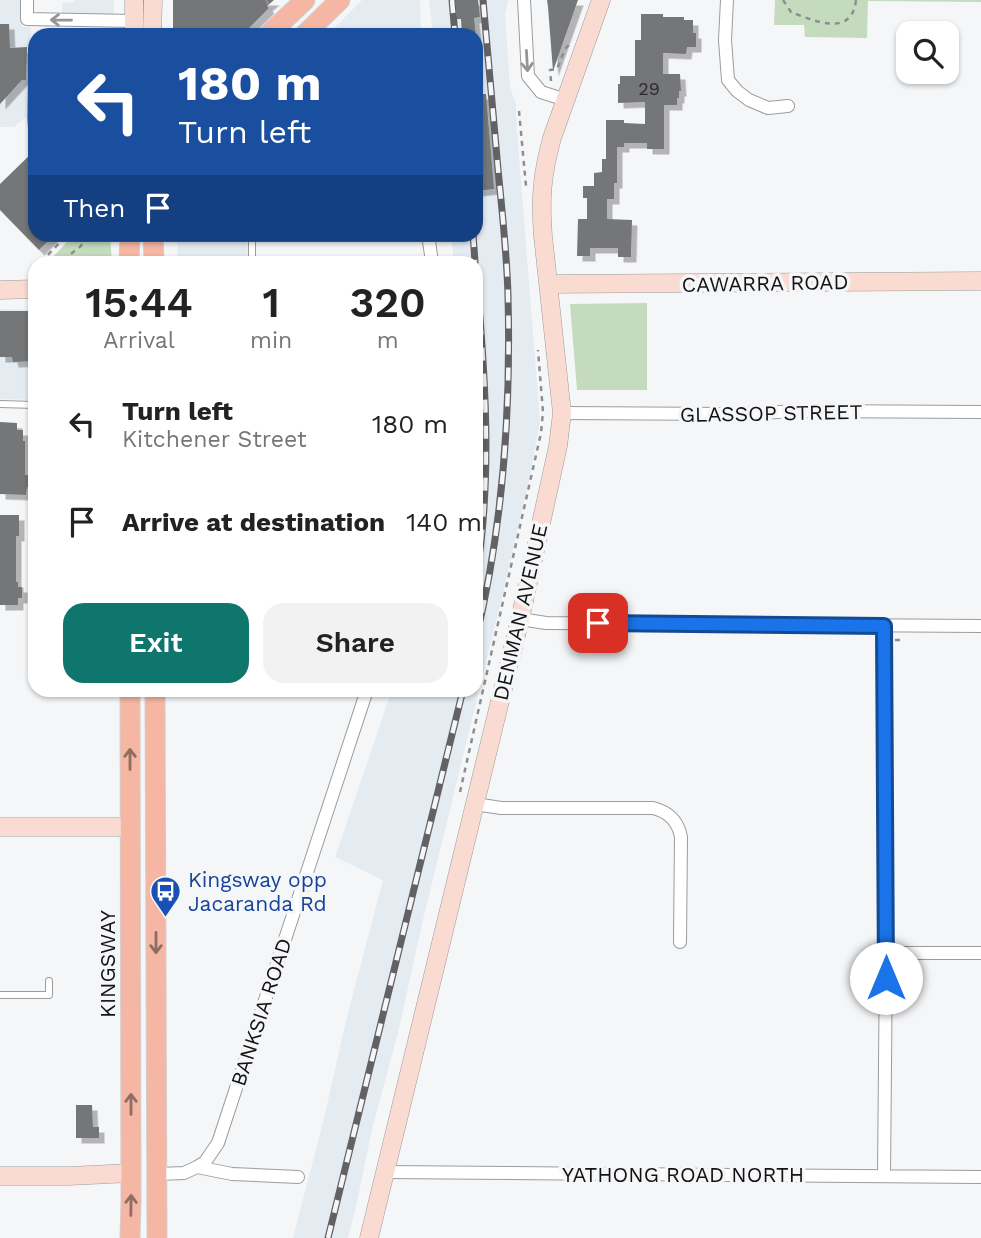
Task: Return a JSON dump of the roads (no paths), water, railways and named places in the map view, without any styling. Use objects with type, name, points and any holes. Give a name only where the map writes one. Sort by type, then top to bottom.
[{"type":"main road","points":[[315,28],[340,0]]},
{"type":"main road","points":[[275,28],[299,6],[308,28]]},
{"type":"main road","name":"KINGSWAY","points":[[130,697],[130,1238]]},
{"type":"main road","points":[[155,697],[157,1238]]},
{"type":"main road","points":[[130,827],[155,826]]},
{"type":"main road","points":[[131,1173],[157,1174]]},
{"type":"street","points":[[27,0],[27,19],[134,28],[134,0]]},
{"type":"street","points":[[153,0],[153,28]]},
{"type":"street","points":[[524,0],[528,76],[541,92],[566,100],[601,0]]},
{"type":"street","points":[[727,0],[728,80],[749,100],[768,108],[788,106]]},
{"type":"street","points":[[36,28],[37,20]]},
{"type":"street","name":"DENMAN AVENUE","points":[[369,1238],[520,619],[558,446],[562,413],[541,210],[546,161],[566,100]]},
{"type":"street","name":"CAWARRA ROAD","points":[[548,284],[981,281]]},
{"type":"street","points":[[0,290],[28,289]]},
{"type":"street","name":"GLASSOP STREET","points":[[562,413],[981,412]]},
{"type":"street","points":[[520,619],[546,623],[981,626]]},
{"type":"street","points":[[884,626],[884,1176]]},
{"type":"street","name":"BANKSIA ROAD","points":[[197,1167],[205,1162],[218,1143],[365,697]]},
{"type":"street","points":[[475,803],[501,808],[653,808],[667,813],[677,823],[681,837],[680,942]]},
{"type":"street","points":[[0,827],[130,827]]},
{"type":"street","points":[[886,953],[981,953]]},
{"type":"street","points":[[157,1174],[184,1173],[197,1167],[232,1174],[298,1177]]},
{"type":"street","name":"YATHONG ROAD NORTH","points":[[384,1172],[981,1177]]},
{"type":"street","points":[[0,1176],[131,1173]]},
{"type":"lane","points":[[0,404],[28,405]]},
{"type":"lane","points":[[0,995],[49,995],[49,981]]},
{"type":"railway","points":[[452,0],[454,28]]},
{"type":"railway","points":[[483,0],[505,248],[509,339],[499,511],[483,605]]},
{"type":"railway","points":[[474,242],[475,256]]},
{"type":"railway","points":[[483,366],[486,424],[483,514]]},
{"type":"railway","points":[[328,1238],[461,697]]},
{"type":"place","name":"Kingsway opp Jacaranda Rd","points":[[165,918]]}]
